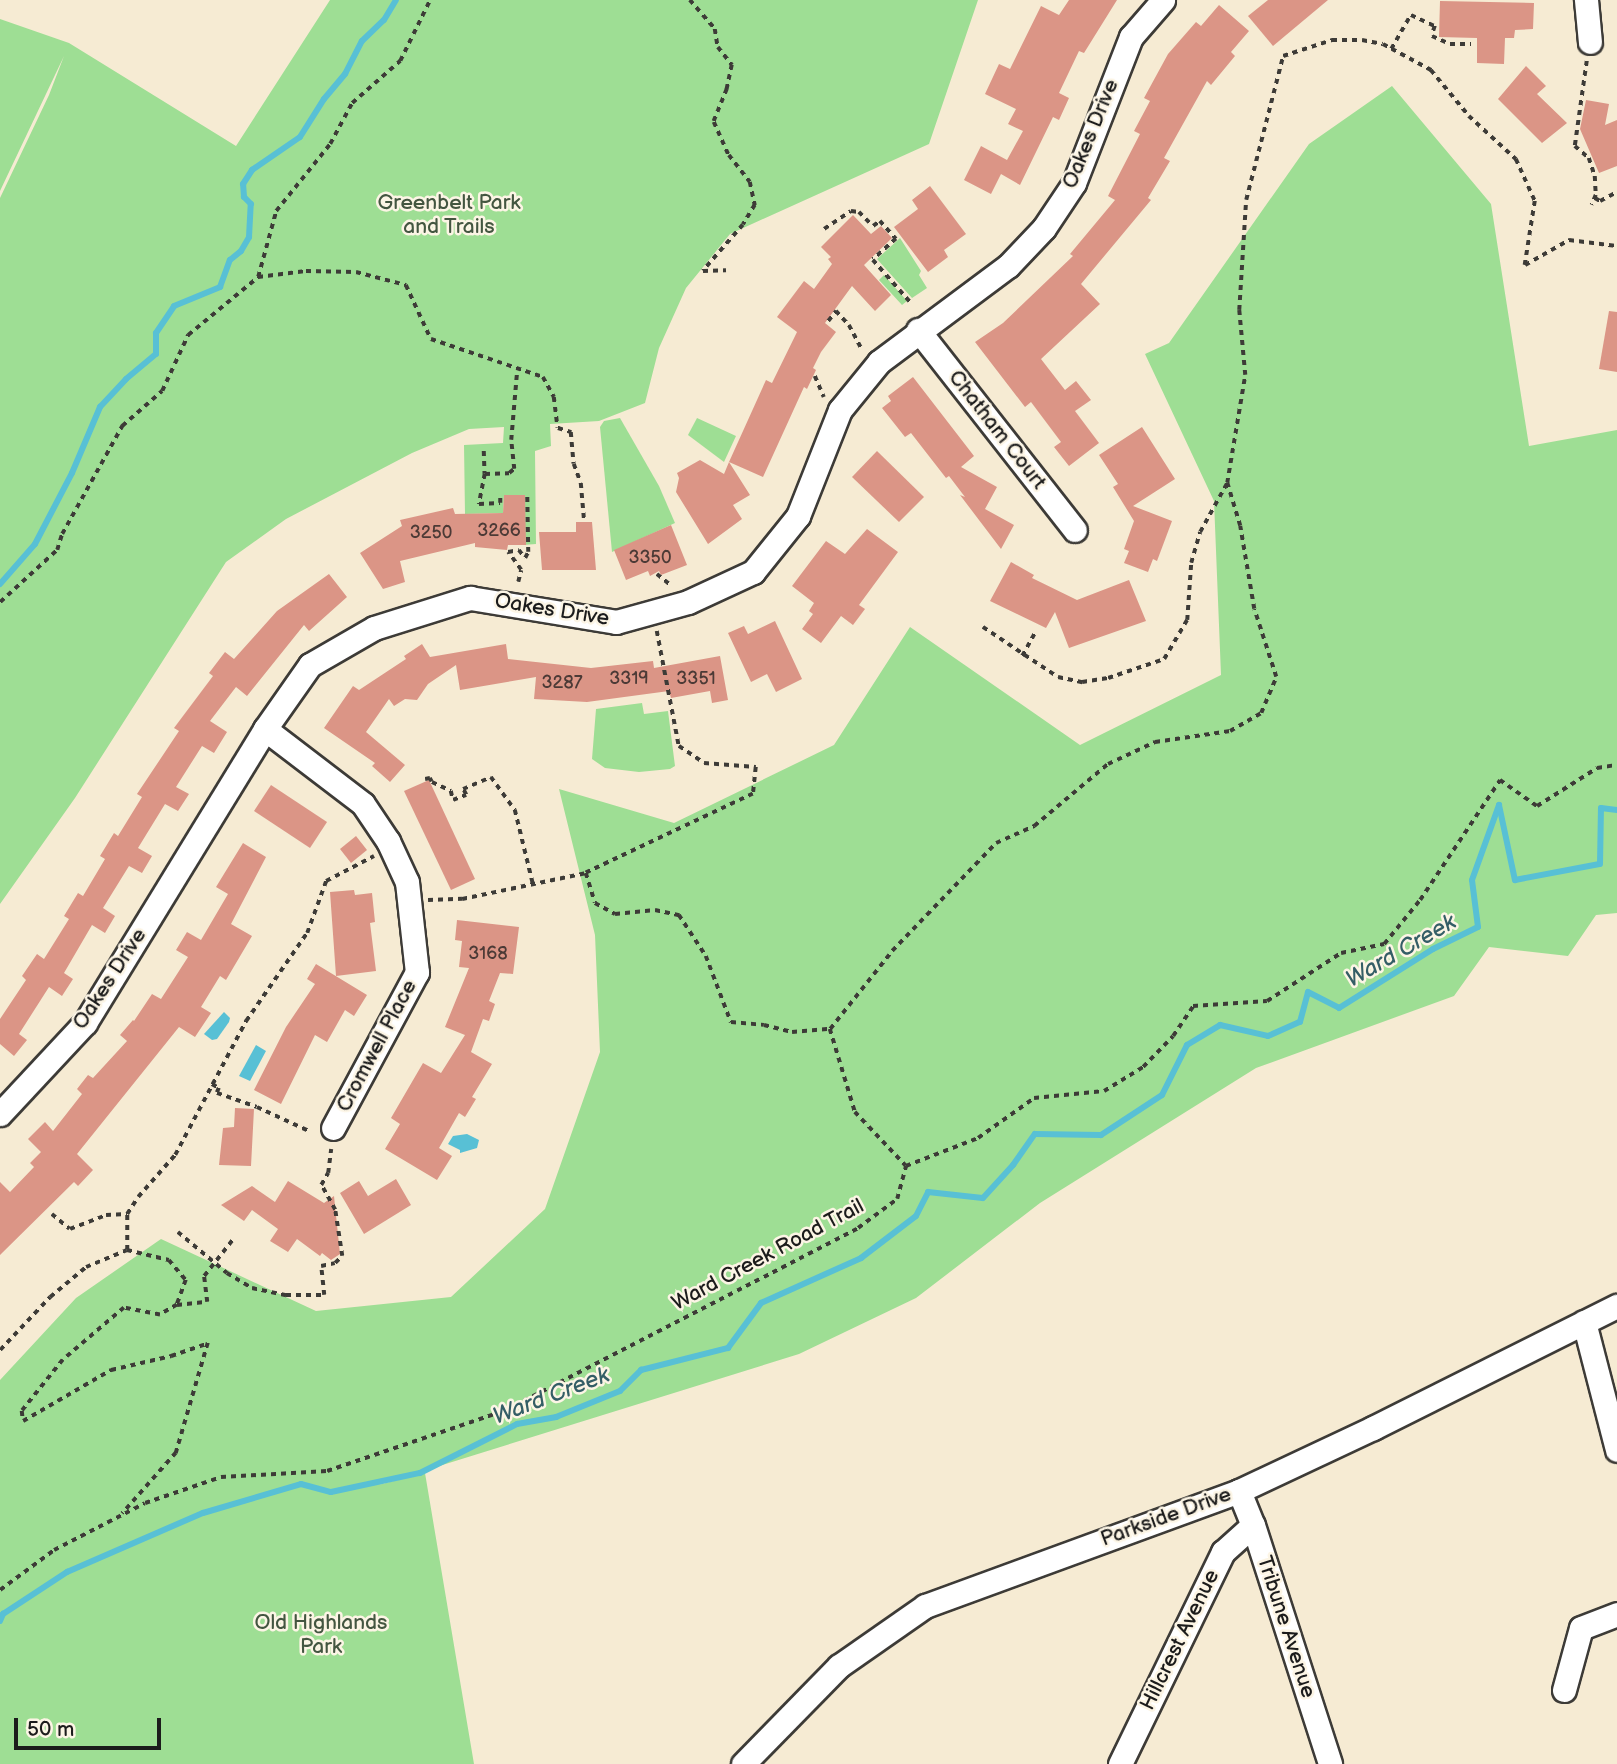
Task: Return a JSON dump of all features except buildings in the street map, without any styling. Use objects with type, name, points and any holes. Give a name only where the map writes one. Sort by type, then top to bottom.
[{"type":"street","name":"Oakes Drive","points":[[0,1114],[85,1023],[265,729],[310,665],[374,628],[470,598],[616,622],[688,602],[753,572],[798,516],[840,411],[879,362],[1008,266],[1044,228],[1074,183],[1131,37],[1163,0]]},
{"type":"street","points":[[1586,0],[1590,42]]},
{"type":"street","name":"Chatham Court","points":[[919,330],[1075,530]]},
{"type":"street","name":"Cromwell Place","points":[[265,729],[363,804],[390,847],[407,882],[417,972],[333,1128]]},
{"type":"street","name":"Parkside Drive","points":[[743,1764],[839,1666],[925,1606],[1239,1491],[1446,1393],[1617,1306]]},
{"type":"street","points":[[1584,1322],[1617,1450]]},
{"type":"street","name":"Tribune Avenue","points":[[1239,1491],[1253,1525],[1330,1764]]},
{"type":"street","name":"Hillcrest Avenue","points":[[1120,1764],[1223,1552],[1253,1525]]},
{"type":"street","points":[[1564,1690],[1581,1628],[1617,1614]]},
{"type":"path","points":[[258,277],[276,211],[330,144],[352,103],[400,61],[430,0]]},
{"type":"path","points":[[690,0],[715,29],[718,47],[732,65],[715,122],[729,155],[750,182],[755,205],[743,225],[703,271],[726,270]]},
{"type":"path","points":[[1391,49],[1411,15],[1435,26],[1432,36],[1450,44],[1471,44]]},
{"type":"path","points":[[983,627],[1058,677],[1082,682],[1118,675],[1164,659],[1187,620],[1191,563],[1200,533],[1227,483],[1245,374],[1239,310],[1246,200],[1283,56],[1332,40],[1362,40],[1383,44],[1431,70],[1469,116],[1516,159],[1535,201],[1525,265],[1569,240],[1617,246]]},
{"type":"path","points":[[1590,42],[1575,146],[1589,158],[1595,176],[1595,198],[1592,205]]},
{"type":"path","points":[[1595,198],[1600,201],[1617,192]]},
{"type":"path","points":[[824,229],[851,211],[859,212],[873,226],[880,221],[896,239],[873,260],[911,303]]},
{"type":"path","points":[[0,601],[57,550],[62,534],[122,426],[162,391],[188,335],[258,277],[306,271],[356,272],[406,285],[431,339],[543,377],[554,397],[558,428],[571,432],[574,464],[581,483],[584,519]]},
{"type":"path","points":[[877,278],[884,272]]},
{"type":"path","points":[[828,321],[836,312],[849,325],[862,349]]},
{"type":"path","points":[[485,474],[509,473],[514,469],[512,440],[517,370]]},
{"type":"path","points":[[815,376],[825,400]]},
{"type":"path","points":[[484,451],[485,474],[479,504],[500,503],[500,497]]},
{"type":"path","points":[[586,873],[595,903],[615,914],[654,910],[679,915],[706,956],[732,1023],[764,1025],[792,1032],[831,1029],[892,951],[996,843],[1034,826],[1108,764],[1155,742],[1230,731],[1261,713],[1276,677],[1254,609],[1240,526],[1227,483]]},
{"type":"path","points":[[518,582],[521,570],[508,552],[519,550],[525,558],[528,552],[527,496]]},
{"type":"path","points":[[657,574],[675,588]]},
{"type":"path","points":[[409,901],[461,899],[586,873],[753,794],[756,767],[704,763],[679,746],[654,611]]},
{"type":"path","points":[[1023,656],[1036,631]]},
{"type":"path","points":[[831,1029],[855,1112],[906,1166],[978,1138],[1034,1098],[1104,1091],[1143,1067],[1173,1036],[1192,1006],[1267,1001],[1341,953],[1384,944],[1420,900],[1500,780],[1537,806],[1597,768],[1617,765]]},
{"type":"path","points":[[425,779],[430,778],[432,782],[451,791],[453,800],[466,794],[463,789],[491,777],[515,810],[533,884]]},
{"type":"path","points":[[127,1250],[127,1214],[138,1197],[175,1155],[246,1021],[307,933],[326,881],[390,847]]},
{"type":"path","points":[[212,1084],[219,1088],[217,1093],[277,1114],[309,1131]]},
{"type":"path","points":[[178,1232],[252,1288],[286,1295],[324,1295],[321,1266],[335,1263],[342,1256],[335,1210],[321,1185],[328,1173],[333,1128]]},
{"type":"path","name":"Ward Creek Road Trail","points":[[0,1590],[54,1550],[145,1503],[220,1477],[327,1471],[506,1410],[858,1228],[897,1199],[906,1166]]},
{"type":"path","points":[[52,1214],[70,1229],[106,1215],[127,1214]]},
{"type":"path","points":[[122,1515],[176,1453],[208,1343],[171,1356],[111,1370],[23,1421],[22,1411],[63,1360],[124,1308],[160,1315],[177,1305],[208,1303],[204,1276],[234,1238]]},
{"type":"path","points":[[0,1349],[50,1297],[86,1267],[127,1250],[169,1260],[186,1280],[177,1305]]},
{"type":"green space","name":"Greenbelt Park and Trails","points":[[330,0],[978,0],[929,144],[730,234],[686,288],[659,348],[645,403],[599,421],[550,424],[551,446],[535,451],[536,544],[523,545],[524,495],[504,495],[503,513],[465,514],[464,445],[503,443],[504,427],[469,429],[412,453],[286,519],[226,562],[75,798],[0,904],[0,198],[49,95],[64,56],[0,191],[0,19],[69,43],[236,146]]},
{"type":"green space","name":"Old Highlands Park","points":[[1392,86],[1491,204],[1529,446],[1617,430],[1617,913],[1596,915],[1568,956],[1489,947],[1454,996],[1256,1068],[1040,1203],[916,1298],[799,1354],[378,1485],[425,1473],[474,1764],[0,1764],[0,1380],[76,1298],[161,1239],[316,1311],[451,1297],[545,1209],[600,1052],[595,935],[559,789],[674,823],[834,745],[910,627],[1080,745],[1221,675],[1214,501],[1145,354],[1169,343],[1309,144]]},
{"type":"green space","points":[[900,238],[921,271],[919,275],[927,288],[912,298],[877,259]]},
{"type":"green space","points":[[884,275],[907,301],[902,305],[879,280]]},
{"type":"green space","points":[[620,418],[659,486],[675,523],[612,552],[600,427],[604,421]]},
{"type":"green space","points":[[697,418],[736,436],[724,462],[688,435]]},
{"type":"green space","points":[[642,703],[644,714],[668,711],[675,766],[670,769],[639,772],[605,768],[592,759],[596,709]]},
{"type":"water","points":[[224,1012],[230,1018],[229,1022],[217,1039],[212,1040],[204,1034]]},
{"type":"water","points":[[256,1045],[266,1051],[250,1081],[239,1076]]},
{"type":"water","points":[[467,1134],[479,1140],[477,1148],[460,1153],[460,1150],[448,1144],[453,1136]]},
{"type":"waterway","points":[[0,584],[35,544],[72,473],[100,407],[126,379],[156,354],[156,333],[174,306],[220,287],[230,260],[241,251],[249,237],[251,204],[244,197],[243,184],[252,170],[300,137],[324,99],[345,74],[362,41],[384,20],[396,0]]},
{"type":"waterway","name":"Ward Creek","points":[[0,1621],[3,1614],[67,1572],[203,1513],[301,1484],[331,1492],[420,1473],[517,1424],[556,1417],[620,1391],[641,1370],[728,1348],[761,1303],[861,1258],[916,1216],[928,1192],[983,1198],[1013,1165],[1035,1134],[1101,1135],[1162,1095],[1187,1045],[1220,1025],[1268,1036],[1300,1022],[1308,992],[1339,1008],[1433,949],[1478,927],[1472,880],[1499,805],[1515,880],[1600,864],[1601,808],[1617,810]]}]
